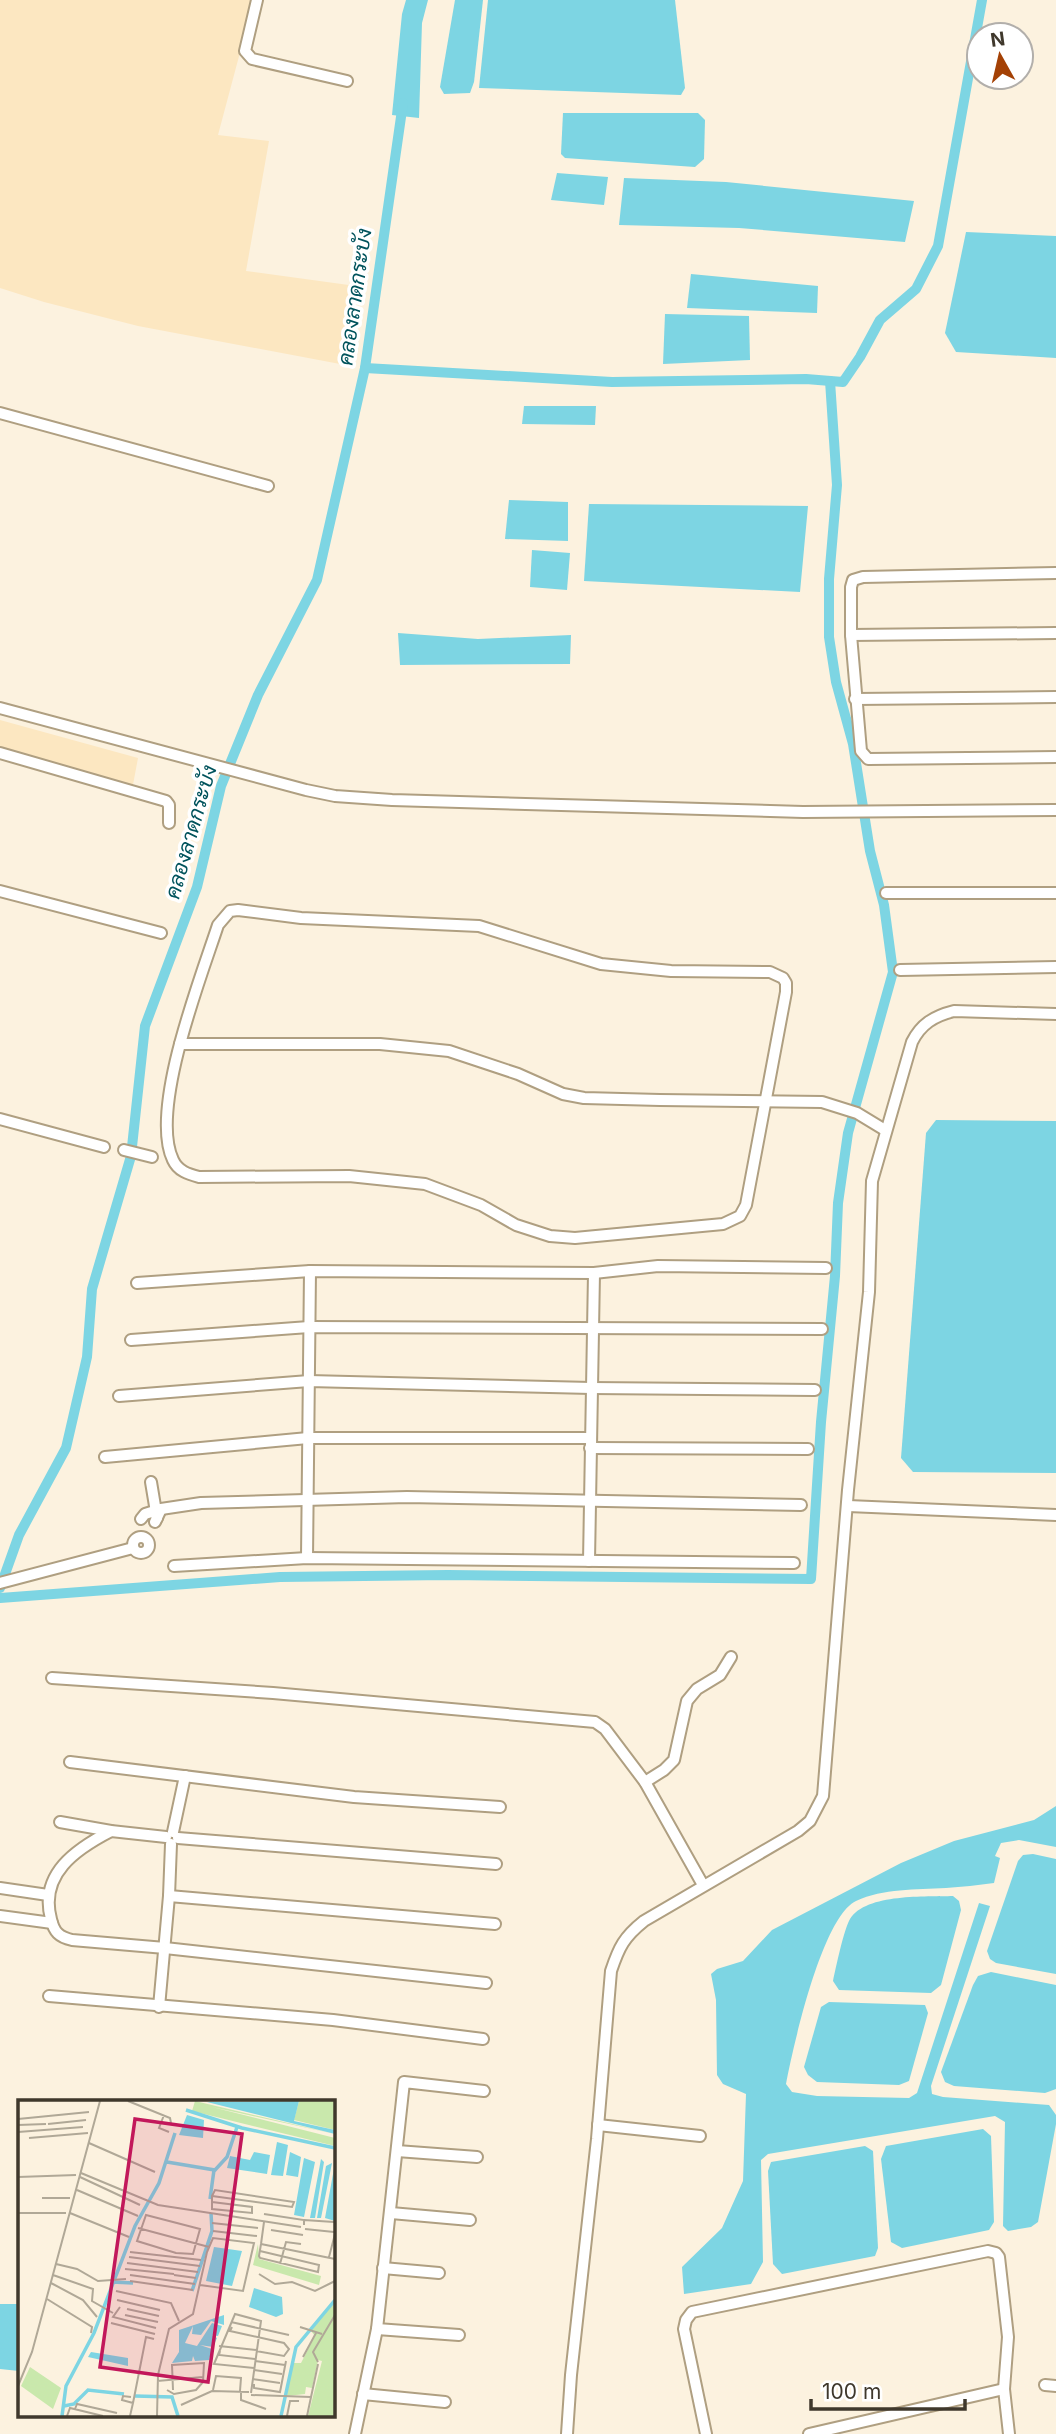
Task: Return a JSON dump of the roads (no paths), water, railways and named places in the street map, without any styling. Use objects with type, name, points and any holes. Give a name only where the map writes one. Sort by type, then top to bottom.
[{"type":"street","points":[[257,0],[245,51],[247,56],[347,81]]},
{"type":"street","points":[[0,413],[268,485]]},
{"type":"street","points":[[1056,573],[863,577],[853,580],[851,587],[855,699],[861,751],[868,759],[1056,757]]},
{"type":"street","points":[[851,635],[1056,633]]},
{"type":"street","points":[[855,699],[1056,697]]},
{"type":"street","points":[[0,708],[335,796],[803,812],[1056,810]]},
{"type":"street","points":[[0,753],[166,801],[169,805],[169,823]]},
{"type":"street","points":[[0,891],[161,933]]},
{"type":"street","points":[[886,892],[1056,893]]},
{"type":"street","points":[[230,911],[301,918],[479,926],[601,964],[671,971],[760,971],[777,975],[786,983],[786,992],[766,1102],[746,1205],[740,1216],[723,1224],[575,1238],[550,1236],[516,1225],[481,1205],[425,1184],[349,1176],[199,1177],[186,1174],[173,1160],[168,1137],[173,1069],[218,925],[230,911]]},
{"type":"street","points":[[900,970],[1056,967]]},
{"type":"street","points":[[566,2434],[611,1971],[618,1951],[625,1938],[644,1921],[798,1831],[810,1821],[823,1796],[869,1292],[872,1181],[912,1042],[927,1022],[954,1012],[1056,1014]]},
{"type":"street","points":[[180,1044],[380,1044],[449,1051],[517,1074],[563,1094],[584,1098],[812,1101],[841,1106],[886,1129]]},
{"type":"street","points":[[0,1119],[104,1147]]},
{"type":"street","points":[[124,1150],[152,1157]]},
{"type":"street","points":[[137,1283],[310,1270],[594,1273],[658,1266],[825,1268]]},
{"type":"street","points":[[307,1558],[310,1270]]},
{"type":"street","points":[[589,1561],[594,1273]]},
{"type":"street","points":[[131,1340],[309,1327],[822,1329]]},
{"type":"street","points":[[118,1396],[309,1381],[815,1390]]},
{"type":"street","points":[[104,1457],[307,1438],[808,1449]]},
{"type":"street","points":[[148,1527],[151,1482]]},
{"type":"street","points":[[0,1583],[31,1574],[201,1503],[407,1497],[801,1505]]},
{"type":"street","points":[[848,1506],[1056,1515]]},
{"type":"street","points":[[174,1566],[307,1558],[794,1563]]},
{"type":"street","points":[[645,1782],[674,1760],[687,1701],[691,1695],[720,1675],[731,1657]]},
{"type":"street","points":[[52,1678],[273,1693],[595,1722],[605,1729],[645,1782],[703,1885]]},
{"type":"street","points":[[70,1762],[354,1797],[500,1807]]},
{"type":"street","points":[[159,2007],[172,1838],[185,1776]]},
{"type":"street","points":[[60,1822],[172,1838],[496,1864]]},
{"type":"street","points":[[111,1831],[79,1849],[55,1874],[48,1895],[52,1923],[58,1935],[72,1940],[486,1983]]},
{"type":"street","points":[[0,1888],[48,1895]]},
{"type":"street","points":[[169,1896],[495,1924]]},
{"type":"street","points":[[0,1916],[52,1923]]},
{"type":"street","points":[[49,1996],[333,2020],[483,2039]]},
{"type":"street","points":[[355,2434],[377,2329],[404,2082],[484,2091]]},
{"type":"street","points":[[598,2125],[700,2136]]},
{"type":"street","points":[[397,2151],[477,2157]]},
{"type":"street","points":[[391,2213],[470,2220]]},
{"type":"street","points":[[706,2434],[684,2329],[692,2312],[988,2251],[999,2257],[1008,2337],[1004,2389],[1009,2434]]},
{"type":"street","points":[[383,2268],[439,2273]]},
{"type":"street","points":[[377,2329],[459,2335]]},
{"type":"street","points":[[809,2434],[1004,2389]]},
{"type":"street","points":[[363,2394],[445,2402]]},
{"type":"water","points":[[406,0],[428,0],[422,23],[419,118],[392,115],[402,14]]},
{"type":"water","points":[[455,0],[483,0],[474,82],[470,93],[444,94],[440,87]]},
{"type":"water","points":[[488,0],[675,0],[685,88],[681,95],[479,88]]},
{"type":"water","points":[[563,113],[698,113],[705,120],[704,159],[695,167],[565,158],[561,154]]},
{"type":"water","points":[[557,173],[608,177],[604,205],[551,200]]},
{"type":"water","points":[[624,178],[726,182],[914,201],[905,242],[739,228],[619,225]]},
{"type":"water","points":[[966,232],[1056,236],[1056,358],[956,352],[945,333]]},
{"type":"water","points":[[691,274],[818,286],[817,313],[687,308]]},
{"type":"water","points":[[665,314],[749,316],[750,360],[663,364]]},
{"type":"water","points":[[524,406],[596,406],[595,425],[522,424]]},
{"type":"water","points":[[509,500],[568,502],[568,541],[505,539]]},
{"type":"water","points":[[589,504],[808,506],[800,592],[584,581]]},
{"type":"water","points":[[532,550],[570,553],[567,590],[530,587]]},
{"type":"water","points":[[398,633],[478,639],[571,635],[570,664],[400,665]]},
{"type":"water","points":[[936,1120],[1056,1121],[1056,1473],[913,1472],[901,1458],[926,1133]]},
{"type":"water","points":[[1056,1806],[1056,1847],[1019,1840],[1001,1843],[995,1856],[1000,1858],[994,1883],[878,1894],[856,1901],[844,1912],[832,1931],[811,1985],[786,2084],[792,2092],[817,2096],[909,2098],[917,2093],[979,1903],[990,1906],[931,2086],[932,2094],[1049,2105],[1056,2115],[1056,2124],[1038,2222],[1031,2227],[1008,2231],[1003,2226],[1005,2122],[995,2116],[768,2154],[761,2160],[763,2262],[751,2284],[684,2294],[682,2267],[722,2228],[743,2181],[746,2094],[723,2084],[717,2075],[716,2000],[711,1974],[717,1969],[743,1961],[772,1930],[901,1863],[954,1841],[1034,1820]]},
{"type":"water","points":[[1033,1854],[1056,1859],[1056,1974],[996,1963],[990,1959],[987,1951],[1018,1861],[1023,1855]]},
{"type":"water","points":[[953,1896],[959,1901],[961,1910],[941,1985],[931,1993],[839,1990],[833,1981],[838,1958],[850,1919],[858,1911],[869,1905],[898,1898]]},
{"type":"water","points":[[991,1972],[1056,1985],[1056,2089],[1045,2093],[954,2086],[945,2082],[941,2072],[973,1985],[978,1976]]},
{"type":"water","points":[[829,2002],[925,2005],[928,2013],[909,2081],[899,2085],[817,2082],[808,2075],[804,2067],[821,2007]]},
{"type":"water","points":[[983,2129],[991,2136],[994,2222],[989,2230],[902,2248],[891,2242],[881,2159],[886,2146]]},
{"type":"water","points":[[865,2146],[873,2151],[878,2248],[875,2256],[782,2274],[773,2264],[768,2171],[771,2162]]},
{"type":"water","points":[[0,2304],[18,2304],[18,2371],[0,2369]]},
{"type":"waterway","points":[[365,368],[612,382],[806,379],[843,382],[880,320],[916,289],[938,246],[982,0]]},
{"type":"waterway","name":"คลองลาดกระบัง","points":[[0,1588],[19,1535],[66,1448],[87,1357],[92,1289],[131,1156],[145,1026],[197,887],[221,786],[258,695],[317,580],[365,368],[403,103]]},
{"type":"waterway","points":[[0,1598],[280,1577],[448,1575],[811,1579],[821,1422],[835,1276],[838,1203],[848,1133],[893,972],[884,905],[870,851],[853,744],[836,682],[829,637],[829,579],[837,485],[830,381]]}]
